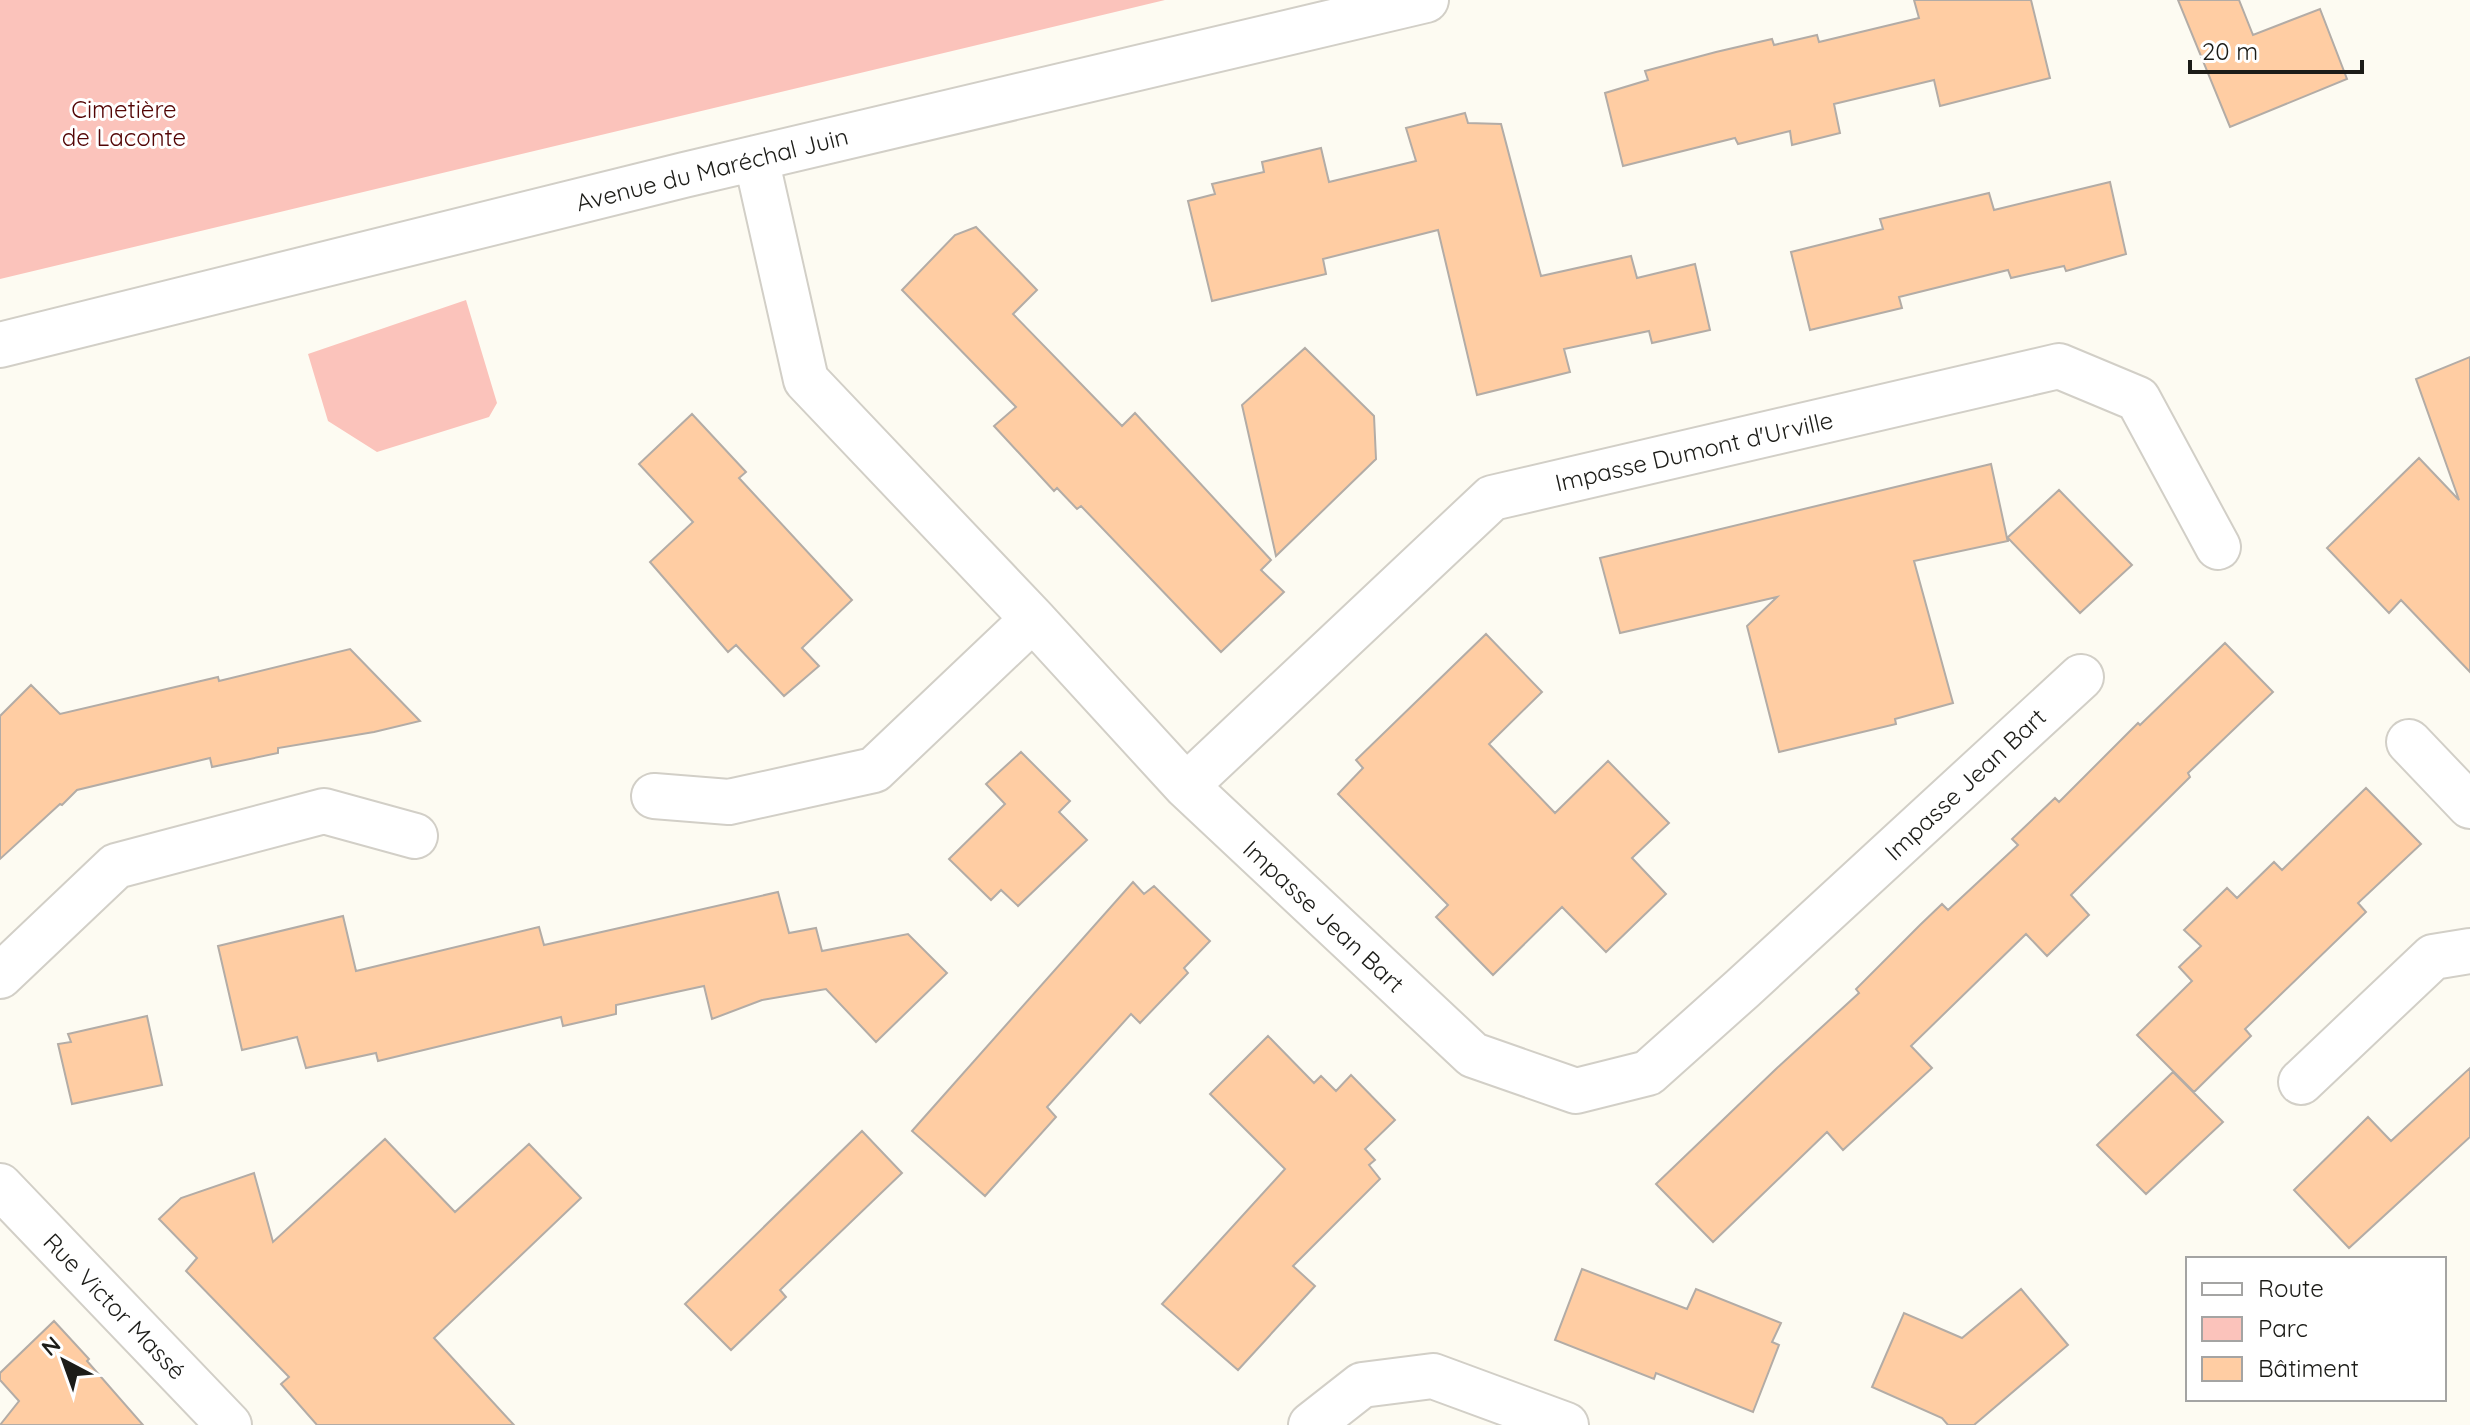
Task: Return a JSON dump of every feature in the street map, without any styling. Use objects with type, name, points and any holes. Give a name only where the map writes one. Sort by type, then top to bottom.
[{"type":"street","name":"Avenue du Maréchal Juin","points":[[0,345],[756,158],[1426,0]]},
{"type":"street","name":"Impasse Jean Bart","points":[[756,158],[806,380],[1033,619],[1186,786],[1473,1055],[1576,1091],[1648,1073],[2081,677]]},
{"type":"street","name":"Impasse Dumont d'Urville","points":[[1186,786],[1492,498],[2059,366],[2138,399],[2218,547]]},
{"type":"street","points":[[654,796],[729,802],[874,770],[1033,619]]},
{"type":"street","points":[[2409,742],[2470,806]]},
{"type":"street","points":[[0,976],[116,866],[324,811],[415,836]]},
{"type":"street","points":[[2301,1082],[2433,957],[2470,951]]},
{"type":"street","name":"Rue Victor Massé","points":[[0,1186],[229,1425]]},
{"type":"street","points":[[1311,1425],[1362,1385],[1433,1376],[1566,1425]]},
{"type":"green space","name":"Cimetière de Laconte","points":[[0,0],[1165,0],[0,279]]},
{"type":"green space","points":[[466,300],[497,403],[489,417],[377,452],[328,421],[308,354]]},
{"type":"building","points":[[1914,0],[2031,0],[2050,78],[1940,106],[1934,80],[1834,104],[1840,133],[1792,145],[1790,131],[1738,144],[1735,138],[1623,166],[1605,93],[1648,80],[1645,71],[1716,52],[1772,39],[1774,45],[1817,35],[1819,42],[1919,18]]},
{"type":"building","points":[[2178,0],[2239,0],[2253,35],[2320,9],[2347,79],[2230,127]]},
{"type":"building","points":[[1465,113],[1468,123],[1501,124],[1541,276],[1631,256],[1637,278],[1695,264],[1710,330],[1652,343],[1649,331],[1564,349],[1570,372],[1477,395],[1438,230],[1323,259],[1326,274],[1212,301],[1188,201],[1215,194],[1212,184],[1264,172],[1262,162],[1321,148],[1329,182],[1416,161],[1406,128]]},
{"type":"building","points":[[2110,182],[2126,254],[2066,271],[2064,266],[2011,278],[2008,270],[1899,297],[1902,308],[1810,330],[1791,252],[1883,229],[1880,219],[1989,193],[1994,210]]},
{"type":"building","points":[[976,227],[1037,290],[1013,314],[1122,426],[1135,413],[1271,560],[1261,570],[1284,592],[1221,652],[1081,506],[1077,509],[1057,488],[1054,491],[994,426],[1016,407],[902,290],[955,235]]},
{"type":"building","points":[[1305,348],[1374,416],[1376,459],[1276,556],[1242,405]]},
{"type":"building","points":[[2470,357],[2470,672],[2401,600],[2389,613],[2327,548],[2419,458],[2459,500],[2416,379]]},
{"type":"building","points":[[692,414],[746,472],[739,478],[852,600],[802,648],[819,666],[784,696],[736,645],[728,652],[650,562],[693,522],[639,464]]},
{"type":"building","points":[[1991,464],[2007,538],[2059,490],[2132,565],[2080,613],[2008,538],[2008,541],[1914,561],[1953,703],[1895,719],[1896,724],[1779,752],[1747,626],[1777,597],[1620,633],[1600,558]]},
{"type":"building","points":[[1486,634],[1542,692],[1489,744],[1555,813],[1608,761],[1669,823],[1632,858],[1666,894],[1606,952],[1562,907],[1493,975],[1436,917],[1448,905],[1338,794],[1363,768],[1356,760]]},
{"type":"building","points":[[2225,643],[2273,692],[2188,773],[2190,777],[2071,895],[2089,915],[2047,956],[2026,934],[1911,1046],[1932,1068],[1843,1150],[1827,1132],[1713,1242],[1656,1184],[1859,993],[1856,989],[1942,904],[1948,910],[2018,845],[2012,839],[2055,798],[2059,802],[2138,723],[2140,725]]},
{"type":"building","points":[[350,649],[420,721],[278,748],[278,753],[212,767],[210,758],[77,790],[0,859],[0,716],[31,685],[60,714],[218,677],[219,681]]},
{"type":"building","points":[[1021,752],[1070,801],[1059,812],[1087,840],[1018,906],[1001,890],[991,900],[949,859],[1005,804],[986,784]]},
{"type":"building","points":[[2366,788],[2421,844],[2358,903],[2366,912],[2245,1029],[2251,1036],[2194,1092],[2137,1035],[2192,981],[2179,967],[2201,946],[2184,930],[2227,888],[2237,898],[2274,862],[2282,870]]},
{"type":"building","points":[[1133,882],[1144,894],[1154,886],[1210,941],[1184,968],[1188,973],[1140,1023],[1131,1014],[1047,1107],[1056,1117],[985,1196],[912,1131]]},
{"type":"building","points":[[778,892],[789,933],[816,928],[822,951],[908,934],[947,973],[876,1042],[826,989],[762,1000],[712,1019],[704,986],[616,1005],[616,1014],[563,1026],[561,1017],[378,1061],[376,1053],[306,1068],[297,1037],[242,1050],[218,946],[343,916],[356,971],[539,927],[544,945]]},
{"type":"building","points":[[147,1016],[162,1085],[72,1104],[58,1044],[71,1042],[68,1034]]},
{"type":"building","points":[[1268,1036],[1314,1083],[1321,1076],[1336,1091],[1351,1075],[1395,1120],[1365,1149],[1375,1160],[1369,1165],[1380,1179],[1293,1266],[1315,1286],[1238,1370],[1162,1304],[1285,1169],[1210,1094]]},
{"type":"building","points":[[2470,1068],[2470,1137],[2349,1248],[2294,1190],[2368,1117],[2391,1141]]},
{"type":"building","points":[[2173,1072],[2223,1122],[2146,1194],[2097,1145]]},
{"type":"building","points":[[862,1131],[902,1173],[780,1290],[786,1297],[731,1350],[685,1304]]},
{"type":"building","points":[[385,1139],[455,1212],[529,1144],[581,1198],[434,1338],[514,1425],[317,1425],[281,1384],[289,1377],[186,1271],[197,1258],[159,1219],[181,1198],[254,1173],[273,1242]]},
{"type":"building","points":[[1582,1269],[1687,1309],[1696,1289],[1781,1323],[1772,1342],[1779,1345],[1753,1412],[1656,1373],[1654,1379],[1555,1340]]},
{"type":"building","points":[[2021,1289],[2068,1345],[1974,1425],[1948,1425],[1942,1418],[1872,1387],[1904,1313],[1962,1338]]},
{"type":"building","points":[[54,1321],[143,1425],[0,1425],[19,1401],[0,1380],[0,1373]]}]
